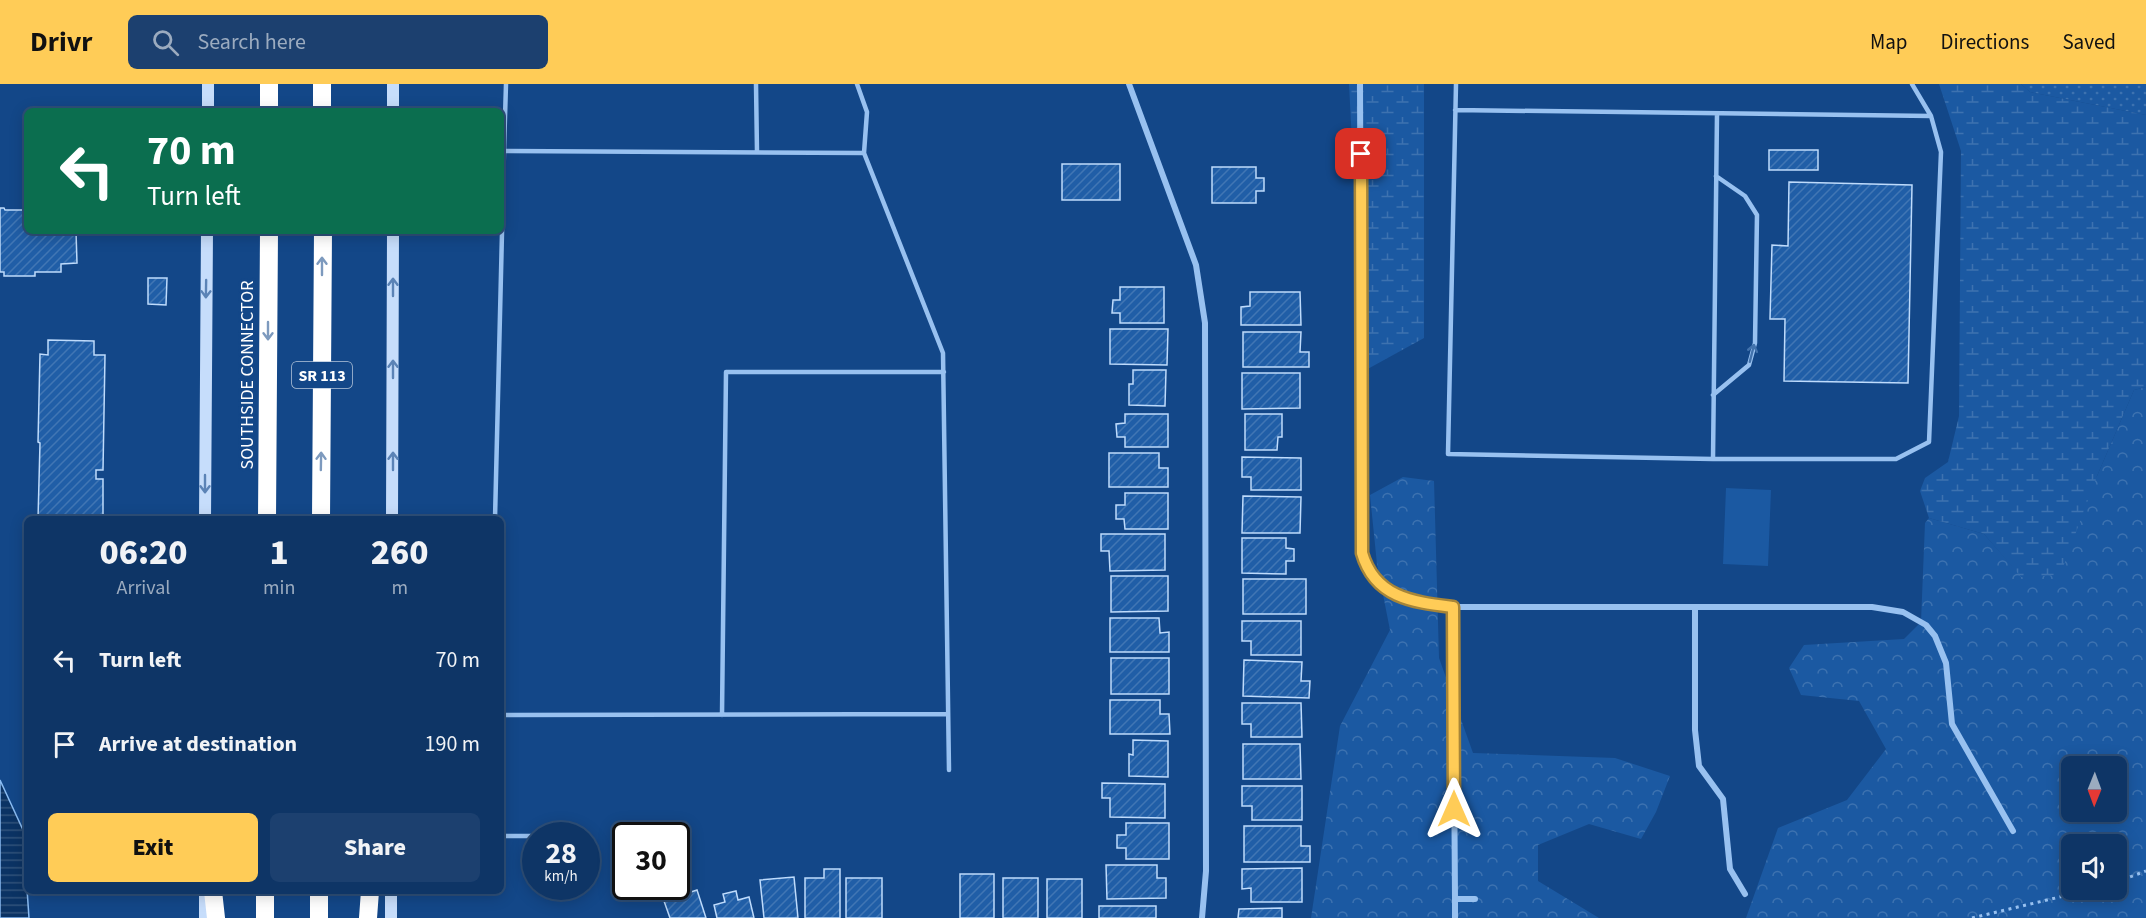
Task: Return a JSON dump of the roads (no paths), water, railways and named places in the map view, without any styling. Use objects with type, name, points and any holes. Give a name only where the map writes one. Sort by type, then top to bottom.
[{"type":"highway","points":[[269,84],[269,108]]},
{"type":"highway","points":[[322,84],[322,108]]},
{"type":"highway","name":"SOUTHSIDE CONNECTOR","points":[[267,516],[269,234]]},
{"type":"highway","name":"SR 113","points":[[321,516],[322,234]]},
{"type":"highway","points":[[213,894],[216,918]]},
{"type":"highway","points":[[265,918],[266,894]]},
{"type":"highway","points":[[319,894],[319,918]]},
{"type":"highway","points":[[368,918],[370,894]]},
{"type":"street","points":[[208,84],[208,108]]},
{"type":"street","points":[[393,84],[393,108]]},
{"type":"street","points":[[1129,84],[1196,265],[1205,323],[1206,871],[1202,918]]},
{"type":"street","points":[[1360,84],[1362,553],[1367,570],[1388,591],[1415,602],[1453,607],[1872,607],[1903,612],[1926,625],[1935,636],[1946,663],[1952,724],[2013,831]]},
{"type":"street","points":[[205,516],[207,234]]},
{"type":"street","points":[[392,516],[393,234]]},
{"type":"street","points":[[1453,607],[1455,918]]},
{"type":"street","points":[[1695,607],[1695,730],[1699,766],[1723,799],[1730,869],[1745,894]]},
{"type":"street","points":[[205,894],[205,918]]},
{"type":"street","points":[[391,894],[391,918]]},
{"type":"street","points":[[1455,899],[1475,899]]},
{"type":"lane","points":[[506,84],[504,151],[864,153]]},
{"type":"lane","points":[[756,84],[757,152]]},
{"type":"lane","points":[[857,84],[867,112],[864,153],[943,353],[949,770]]},
{"type":"lane","points":[[1456,84],[1448,454],[1713,459],[1896,459],[1929,442],[1941,152],[1931,116],[1911,84]]},
{"type":"lane","points":[[1455,110],[1931,116]]},
{"type":"lane","points":[[1713,459],[1717,114]]},
{"type":"lane","points":[[1713,395],[1749,365],[1755,343],[1757,226],[1757,214],[1745,196],[1716,176]]},
{"type":"lane","points":[[495,516],[502,234]]},
{"type":"lane","points":[[722,715],[726,372],[944,372]]},
{"type":"lane","points":[[504,715],[948,714]]},
{"type":"lane","points":[[504,836],[522,836]]}]
